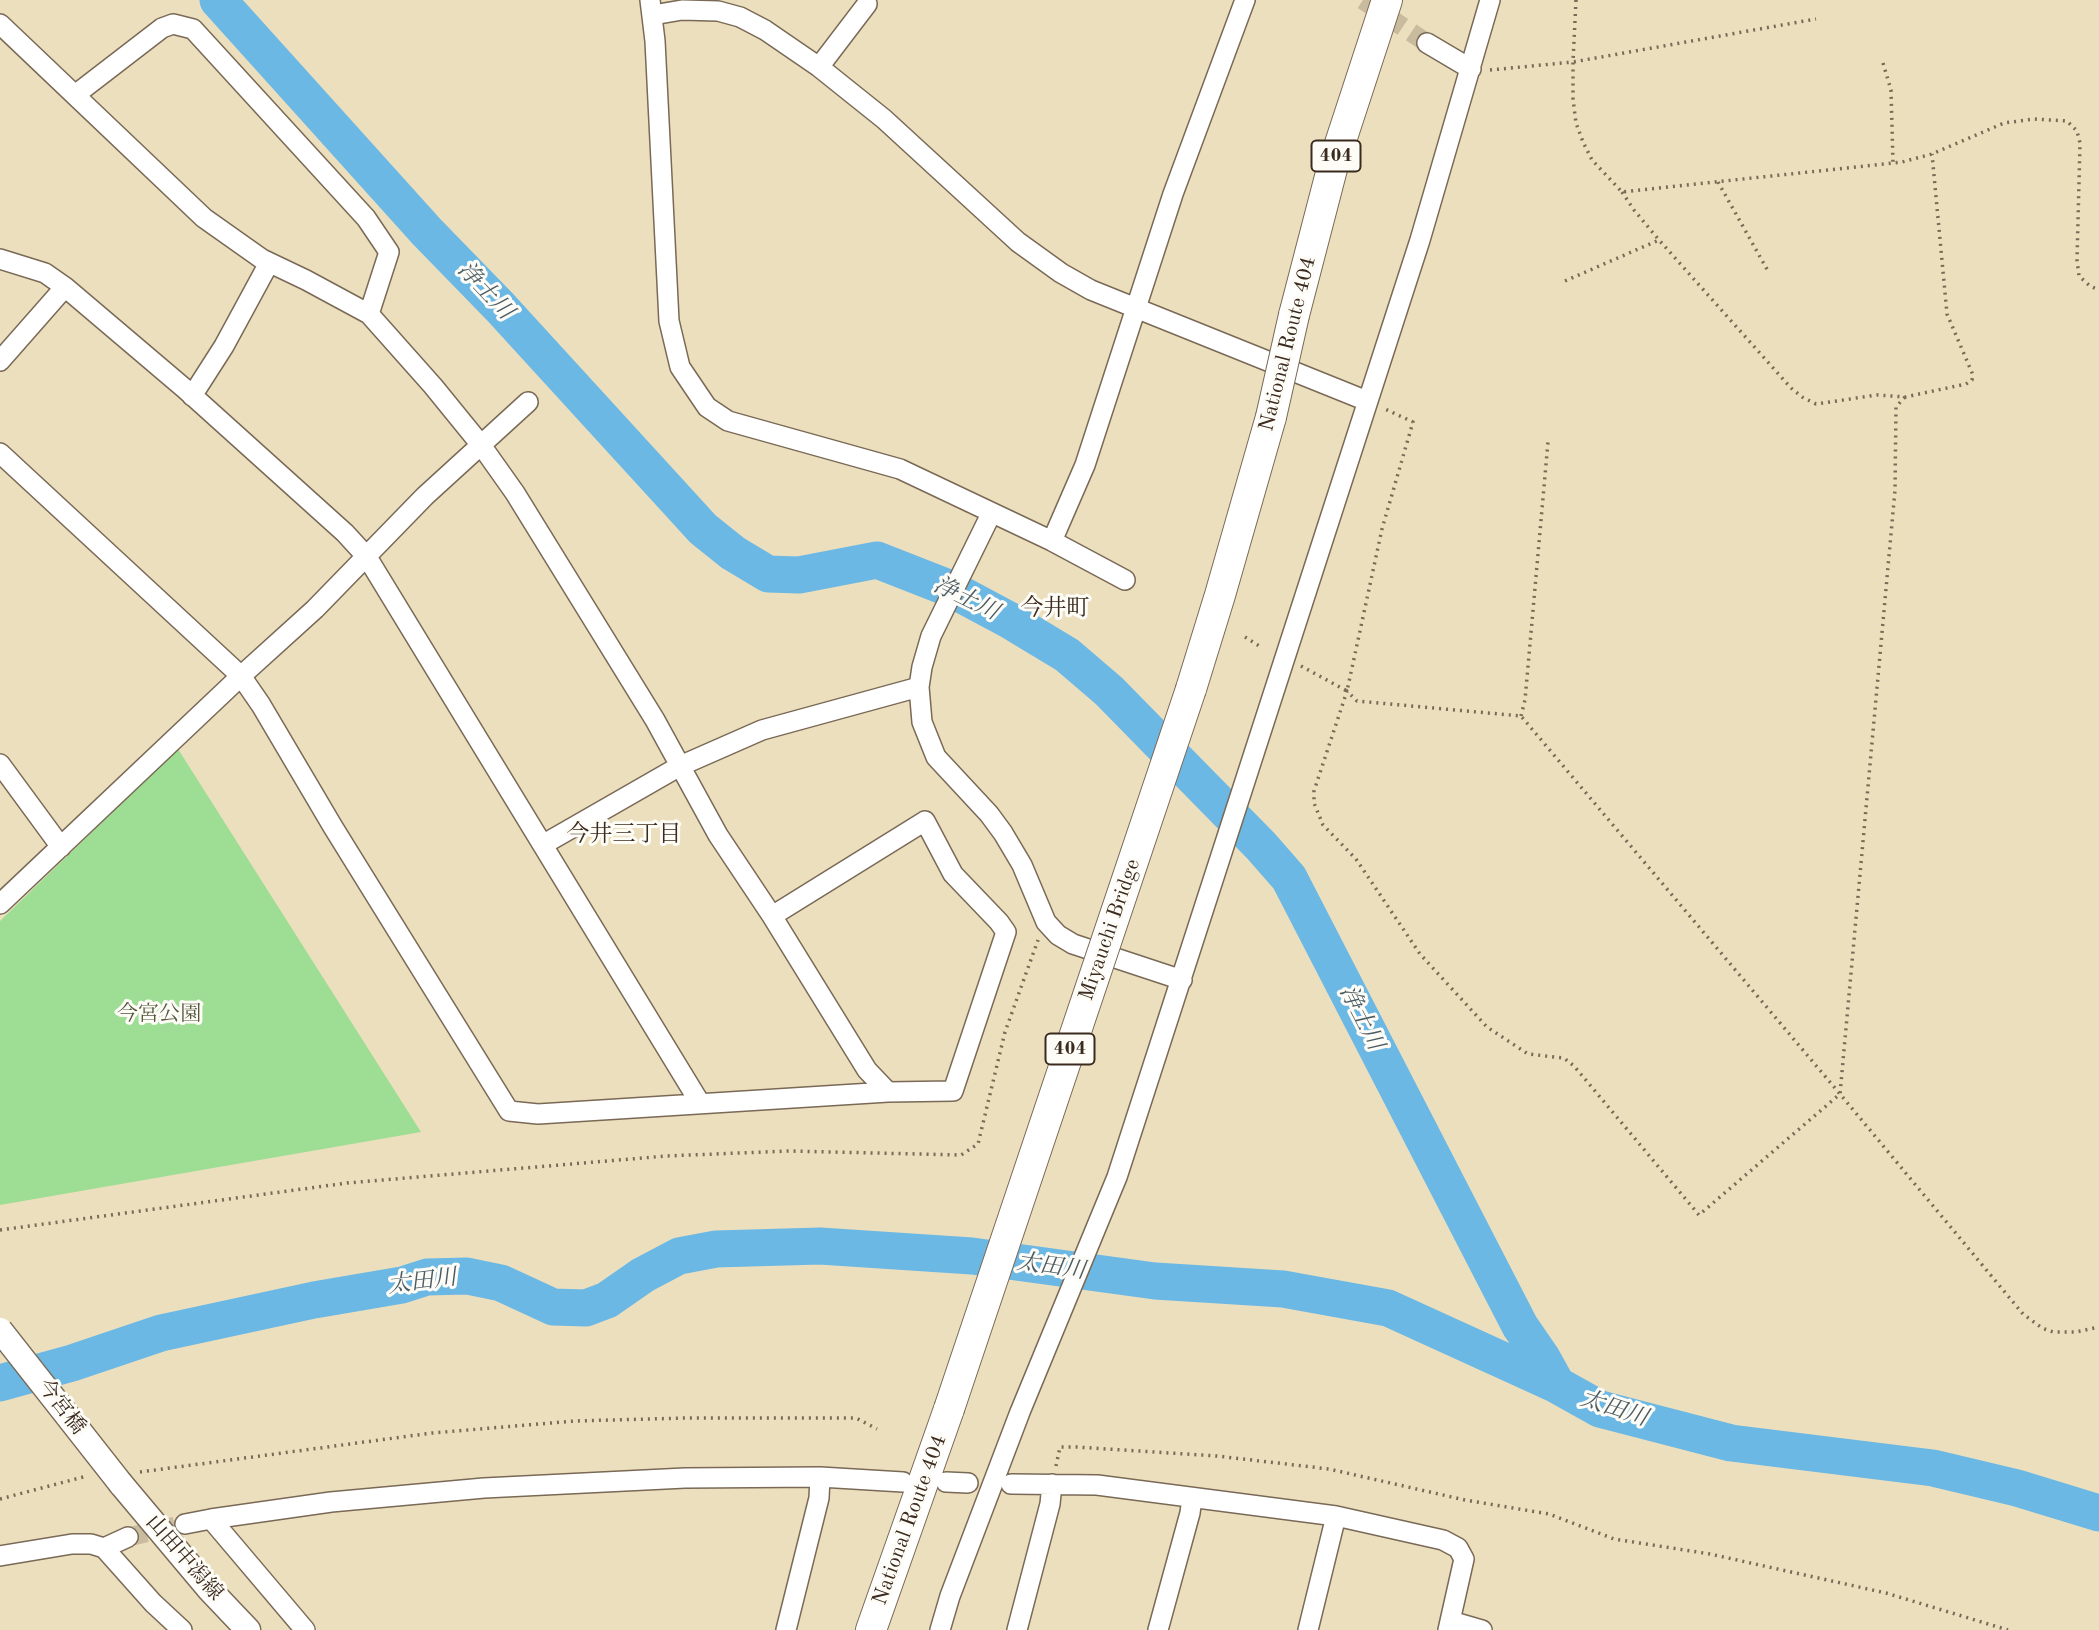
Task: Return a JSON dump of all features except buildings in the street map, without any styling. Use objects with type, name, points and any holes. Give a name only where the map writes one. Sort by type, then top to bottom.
[{"type":"highway","name":"National Route 404","points":[[1191,689],[1271,417],[1333,165],[1387,0]]},
{"type":"highway","name":"Miyauchi Bridge","points":[[949,1409],[1191,689]]},
{"type":"highway","name":"National Route 404","points":[[871,1630],[949,1409]]},
{"type":"main road","name":"今宮橋","points":[[0,1330],[129,1478]]},
{"type":"main road","name":"山田中潟線","points":[[129,1478],[210,1590],[248,1630]]},
{"type":"street","points":[[1052,541],[1085,465],[1173,194],[1245,0]]},
{"type":"street","points":[[940,1630],[954,1585],[1020,1412],[1117,1177],[1420,240],[1490,0]]},
{"type":"street","points":[[819,67],[867,4]]},
{"type":"street","points":[[1125,580],[1052,541],[900,469],[728,421],[707,407],[680,367],[668,321],[652,7],[702,9],[740,18],[765,30],[819,67],[884,119],[1018,242],[1061,274],[1134,308],[1367,401]]},
{"type":"street","points":[[0,24],[204,218],[270,263],[369,314],[433,386],[481,445],[522,505],[655,720],[718,835],[772,916],[867,1070],[888,1092]]},
{"type":"street","points":[[75,95],[162,28],[173,24],[193,29],[366,218],[389,252],[369,314]]},
{"type":"street","points":[[1427,43],[1471,69]]},
{"type":"street","points":[[0,259],[45,274],[65,287],[192,396],[345,533],[367,556],[700,1103]]},
{"type":"street","points":[[192,396],[224,346],[270,263]]},
{"type":"street","points":[[0,361],[65,287]]},
{"type":"street","points":[[0,904],[314,608],[425,496],[528,402]]},
{"type":"street","points":[[0,453],[241,676],[509,1111],[538,1114],[614,1111],[700,1103],[953,1091],[1006,932],[953,874],[925,821],[772,916]]},
{"type":"street","points":[[991,514],[931,636],[922,667],[919,687],[922,722],[936,757],[1003,833],[1022,865],[1046,922],[1058,935],[1073,944],[1182,980]]},
{"type":"street","points":[[544,844],[680,766],[762,730],[919,687]]},
{"type":"street","points":[[0,764],[61,847]]},
{"type":"street","points":[[185,1524],[331,1502],[484,1488],[685,1478],[820,1477],[904,1482]]},
{"type":"street","points":[[786,1630],[819,1498],[820,1477]]},
{"type":"street","points":[[946,1482],[968,1483]]},
{"type":"street","points":[[1011,1484],[1097,1485],[1192,1497],[1336,1516],[1443,1540],[1458,1548],[1464,1559],[1450,1626],[1482,1630]]},
{"type":"street","points":[[1017,1630],[1050,1504],[1052,1484]]},
{"type":"street","points":[[1158,1630],[1192,1497]]},
{"type":"street","points":[[1308,1630],[1336,1516]]},
{"type":"street","points":[[211,1519],[305,1630]]},
{"type":"street","points":[[104,1548],[128,1537]]},
{"type":"street","points":[[0,1556],[72,1544],[91,1544],[104,1548],[153,1603],[182,1630]]},
{"type":"path","points":[[1576,0],[1573,62],[1576,123],[1592,160],[1791,388],[1816,404],[1877,395],[1905,397],[1966,384],[1972,380],[1973,375],[1947,314],[1933,154]]},
{"type":"path","points":[[1471,69],[1481,71],[1573,62],[1816,19]]},
{"type":"path","points":[[1883,63],[1891,90],[1894,163]]},
{"type":"path","points":[[1622,192],[1894,163],[1933,154],[2004,123],[2034,119],[2067,121],[2077,131],[2080,143],[2077,260],[2079,276],[2099,290]]},
{"type":"path","points":[[1718,182],[1768,271]]},
{"type":"path","points":[[1565,281],[1660,240]]},
{"type":"path","points":[[1367,401],[1413,422],[1382,529],[1347,691],[1314,791],[1314,803],[1323,825],[1356,859],[1420,954],[1487,1027],[1528,1054],[1564,1058],[1574,1066],[1699,1215],[1840,1094],[1895,490],[1896,407],[1905,397]]},
{"type":"path","points":[[1521,716],[1525,700],[1548,442]]},
{"type":"path","points":[[1245,637],[1261,647]]},
{"type":"path","points":[[1300,665],[1347,691],[1357,701],[1521,716],[2022,1314],[2053,1332],[2076,1332],[2099,1327]]},
{"type":"path","points":[[0,1230],[348,1183],[666,1156],[789,1151],[961,1155],[978,1144],[1005,1032],[1046,922]]},
{"type":"path","points":[[129,1478],[419,1435],[575,1421],[856,1418],[877,1429]]},
{"type":"path","points":[[1052,1484],[1060,1447],[1217,1456],[1329,1469],[1465,1500],[1549,1514],[1614,1539],[1710,1553],[1886,1593],[2008,1630]]},
{"type":"path","points":[[0,1499],[96,1476]]},
{"type":"green space","name":"今宮公園","points":[[178,749],[421,1132],[0,1205],[0,921]]},
{"type":"waterway","name":"浄土川","points":[[218,0],[427,232],[500,307],[703,529],[733,553],[768,574],[799,575],[877,560],[951,589],[1009,620],[1067,655],[1109,691],[1261,846],[1289,878],[1520,1326],[1557,1385]]},
{"type":"waterway","name":"太田川","points":[[0,1383],[72,1363],[161,1333],[314,1300],[402,1285],[427,1277],[467,1276],[501,1283],[553,1307],[586,1308],[607,1300],[643,1275],[679,1256],[716,1249],[820,1246],[972,1256],[1155,1281],[1283,1289],[1388,1308],[1557,1385],[1600,1409],[1731,1443],[1933,1468],[2017,1488],[2099,1513]]},
{"type":"tunnel","points":[[1363,0],[1427,43]]},
{"type":"tunnel","points":[[128,1537],[185,1524]]},
{"type":"district","name":"今井町","points":[[1055,609]]},
{"type":"district","name":"今井三丁目","points":[[624,835]]}]
